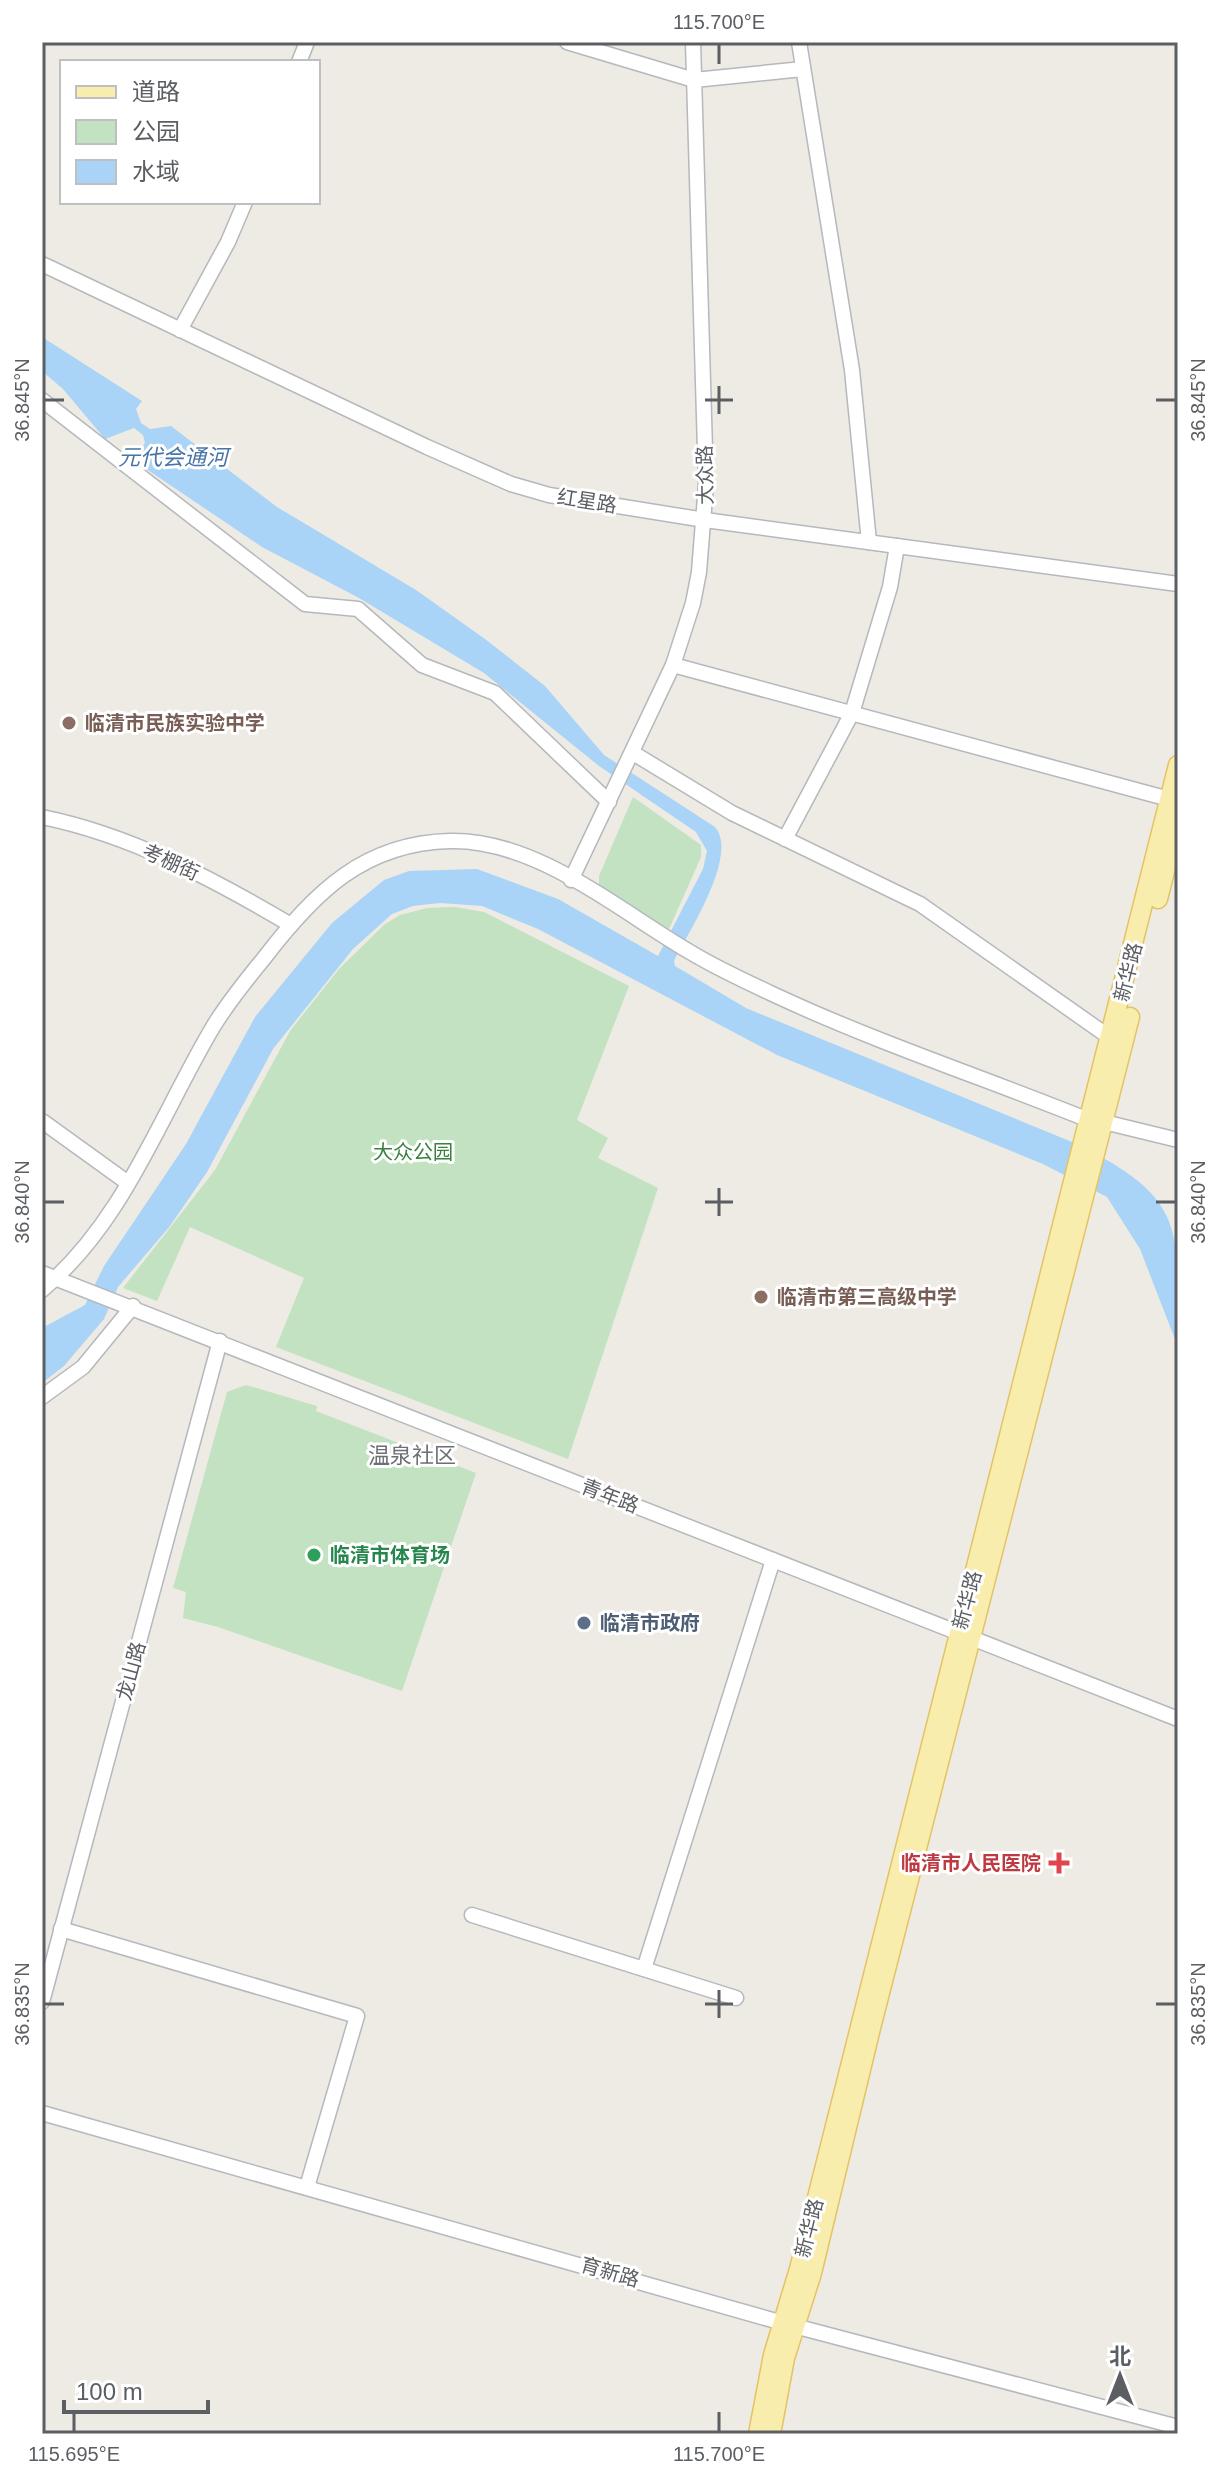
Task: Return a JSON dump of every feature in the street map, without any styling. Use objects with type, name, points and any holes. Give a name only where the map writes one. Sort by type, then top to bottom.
[{"type":"main road","name":"新华路","points":[[1096,1128],[1112,1039],[1178,765]]},
{"type":"main road","name":"新华路","points":[[758,2434],[1178,820]]},
{"type":"main road","name":"新华路","points":[[771,2434],[789,2324]]},
{"type":"street","points":[[567,42],[694,80],[803,69]]},
{"type":"street","name":"大众路","points":[[571,880],[673,665],[693,603],[705,520],[693,42]]},
{"type":"street","points":[[799,42],[861,438],[869,542]]},
{"type":"street","points":[[180,330],[228,242],[244,204]]},
{"type":"street","name":"红星路","points":[[42,264],[511,484],[577,500],[705,520],[1178,584]]},
{"type":"street","points":[[42,400],[305,604],[358,609],[422,665],[495,693],[609,802]]},
{"type":"street","points":[[785,839],[852,713],[890,587],[897,546]]},
{"type":"street","points":[[673,665],[1169,799]]},
{"type":"street","points":[[633,753],[732,813],[920,904],[1112,1039]]},
{"type":"street","name":"考棚街","points":[[42,817],[119,839],[223,885],[291,925]]},
{"type":"street","points":[[42,1290],[49,1275],[91,1237],[128,1183],[214,1025],[291,925],[323,891],[351,869],[388,850],[410,845],[449,841],[487,843],[519,851],[693,954],[782,998],[1096,1128],[1178,1140]]},
{"type":"street","points":[[42,1121],[128,1183]]},
{"type":"street","name":"青年路","points":[[49,1275],[1178,1719]]},
{"type":"street","points":[[42,1397],[83,1367],[133,1306]]},
{"type":"street","name":"龙山路","points":[[42,2002],[220,1341]]},
{"type":"street","points":[[644,1969],[773,1560]]},
{"type":"street","points":[[472,1915],[736,1998]]},
{"type":"street","points":[[61,1929],[357,2016],[307,2187]]},
{"type":"street","name":"育新路","points":[[42,2113],[789,2324],[1178,2427]]},
{"type":"green space","points":[[633,797],[701,845],[701,857],[669,929],[599,887],[599,876]]},
{"type":"green space","name":"大众公园","points":[[455,907],[484,912],[629,986],[577,1120],[608,1138],[598,1158],[658,1188],[568,1459],[276,1347],[304,1278],[190,1227],[157,1301],[123,1288],[215,1170],[290,1031],[339,969],[384,925],[400,915],[427,908]]},
{"type":"green space","name":"临清市体育场","points":[[246,1385],[317,1406],[316,1411],[476,1473],[402,1691],[218,1627],[183,1618],[186,1592],[173,1588],[227,1392]]},
{"type":"water","name":"元代会通河","points":[[42,337],[142,401],[136,409],[141,423],[150,429],[171,426],[277,507],[416,590],[485,639],[545,686],[604,755],[715,827],[721,840],[717,874],[674,961],[675,966],[746,1008],[1072,1142],[1138,1181],[1157,1200],[1169,1221],[1175,1245],[1178,1347],[1140,1249],[1107,1197],[1043,1164],[777,1055],[538,929],[482,906],[440,903],[413,906],[392,914],[353,949],[273,1049],[207,1172],[170,1226],[118,1287],[104,1319],[64,1366],[42,1383],[42,1328],[85,1305],[104,1266],[186,1144],[255,1017],[332,923],[384,880],[409,871],[477,869],[558,899],[658,956],[703,869],[707,851],[696,832],[599,766],[484,673],[359,598],[262,547],[133,460],[145,443],[143,435],[134,428],[105,439],[63,389],[42,371]]},
{"type":"place","name":"临清市民族实验中学","points":[[69,723]]},
{"type":"place","name":"临清市第三高级中学","points":[[761,1297]]},
{"type":"place","name":"临清市体育场","points":[[314,1555]]},
{"type":"place","name":"临清市政府","points":[[584,1623]]},
{"type":"place","name":"临清市人民医院","points":[[1059,1863]]},
{"type":"district","name":"温泉社区","points":[[412,1455]]}]
